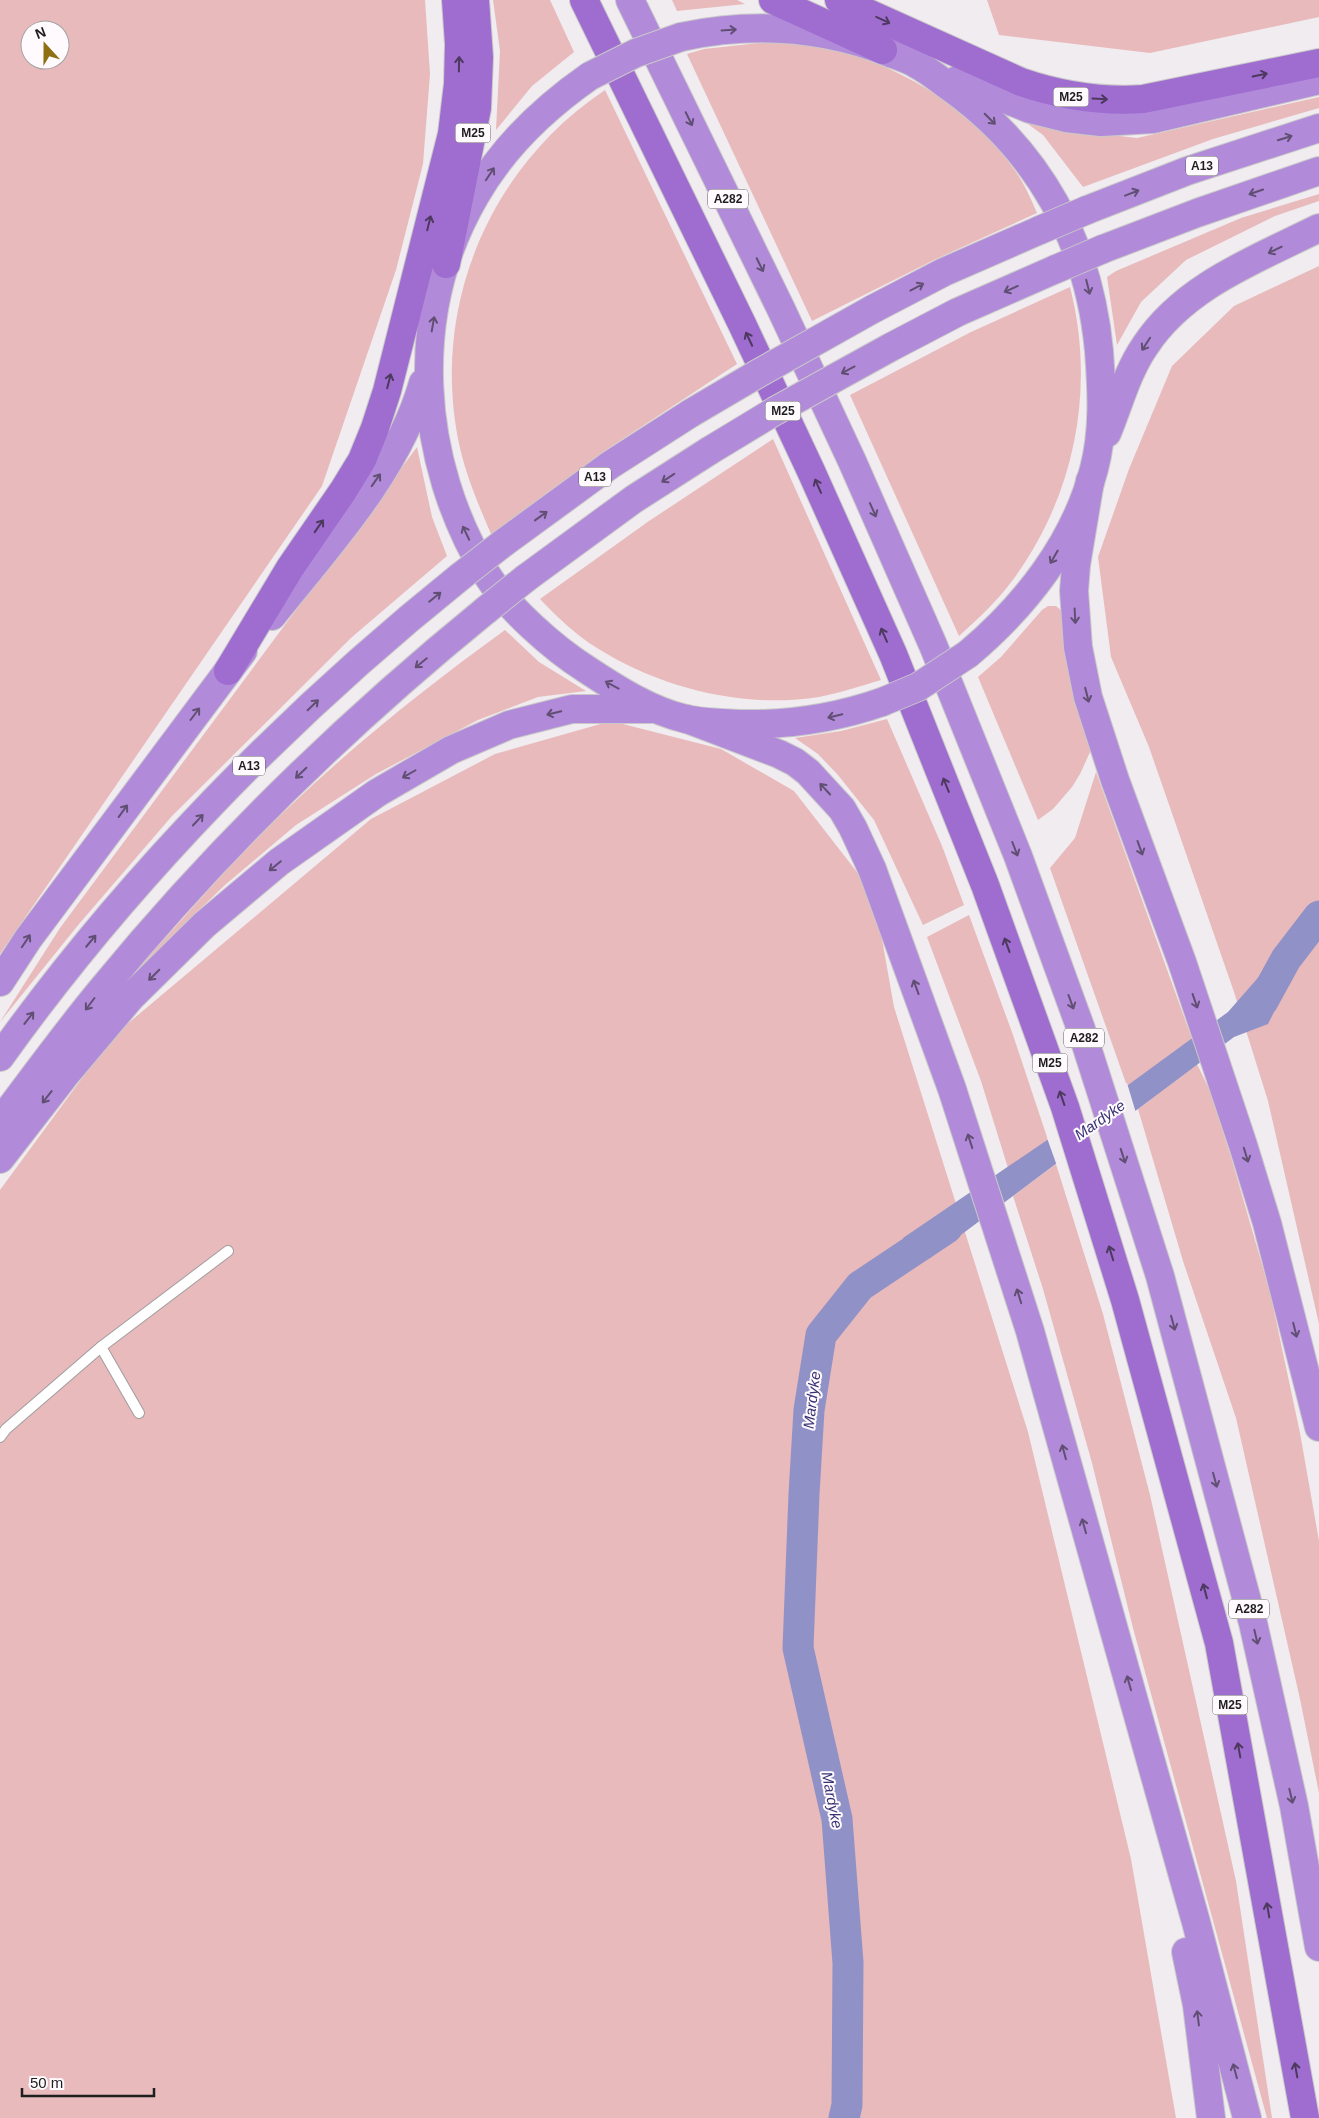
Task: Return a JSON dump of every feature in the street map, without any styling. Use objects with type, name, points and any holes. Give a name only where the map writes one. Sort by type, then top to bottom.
[{"type":"highway","name":"M25","points":[[228,671],[290,568],[362,460],[375,428],[387,391],[452,134],[458,84],[459,44],[456,0]]},
{"type":"highway","name":"M25","points":[[446,264],[478,108],[480,57],[475,0]]},
{"type":"highway","name":"M25","points":[[584,0],[661,155],[811,471],[893,654],[964,830],[1065,1107],[1125,1300],[1219,1643],[1304,2118]]},
{"type":"highway","name":"A282","points":[[630,0],[781,309],[852,461],[943,669],[998,804],[1078,1021],[1160,1276],[1253,1623],[1294,1806],[1319,1947]]},
{"type":"highway","points":[[774,0],[916,64],[1030,108],[1066,118],[1101,122],[1129,122],[1162,117],[1319,80]]},
{"type":"highway","name":"M25","points":[[839,0],[1021,82],[1049,92],[1074,97],[1114,100],[1143,98],[1319,63]]},
{"type":"highway","points":[[883,50],[853,39],[831,34],[774,27],[722,30],[681,37],[636,52],[590,76],[542,113],[517,138],[496,165],[475,196],[458,230],[446,264],[431,332],[428,364],[431,422],[442,470],[458,515],[488,576],[528,621],[554,646],[600,679],[655,708],[752,742],[795,762],[831,795],[853,828],[872,869],[907,961],[976,1160],[1030,1331],[1196,1922],[1247,2118]]},
{"type":"highway","points":[[916,64],[979,108],[1007,137],[1046,188],[1062,214],[1079,252],[1094,310],[1101,381],[1102,419],[1076,565],[1074,591],[1078,647],[1088,697],[1097,728],[1210,1046],[1245,1153],[1283,1283],[1319,1427]]},
{"type":"highway","name":"A13","points":[[0,1057],[59,979],[146,875],[239,776],[337,682],[461,576],[610,465],[691,413],[767,368],[944,272],[1087,210],[1187,171],[1319,128]]},
{"type":"highway","points":[[0,1122],[103,988],[226,848],[323,751],[414,668],[526,578],[634,500],[775,411],[958,312],[1103,249],[1198,213],[1319,171]]},
{"type":"highway","points":[[687,719],[725,724],[792,722],[829,718],[882,702],[918,686],[968,654],[1019,605],[1048,567],[1072,526],[1134,366],[1144,347],[1166,318],[1194,294],[1212,283],[1319,228]]},
{"type":"highway","points":[[0,982],[28,939],[228,671],[338,533],[396,450],[409,426],[428,364]]},
{"type":"highway","points":[[0,1158],[66,1074],[132,998],[204,926],[279,862],[377,793],[451,750],[508,725],[572,709],[655,708]]},
{"type":"highway","points":[[1142,1730],[1196,2005],[1211,2118]]},
{"type":"lane","points":[[0,1437],[6,1429],[101,1347],[228,1251]]},
{"type":"lane","points":[[101,1347],[139,1413]]},
{"type":"shaded area","points":[[0,0],[425,0],[430,74],[423,164],[396,270],[322,486],[0,954]]},
{"type":"shaded area","points":[[493,0],[550,0],[574,52],[532,86],[496,130],[500,51]]},
{"type":"shaded area","points":[[672,0],[737,0],[745,4],[677,11]]},
{"type":"shaded area","points":[[987,0],[1319,0],[1319,17],[1150,53],[999,35]]},
{"type":"shaded area","points":[[759,43],[796,43],[832,50],[863,59],[893,71],[922,86],[974,124],[997,147],[1016,172],[1028,192],[1037,213],[936,259],[812,321],[687,54],[704,49]]},
{"type":"shaded area","points":[[605,90],[737,364],[603,452],[491,534],[463,459],[453,396],[453,345],[461,295],[477,247],[500,201],[529,159],[564,122]]},
{"type":"shaded area","points":[[1319,97],[1319,108],[1213,139],[1083,187],[1043,135],[1021,119],[1103,134],[1137,138]]},
{"type":"shaded area","points":[[1319,194],[1319,201],[1275,216],[1186,260],[1141,302],[1117,345],[1107,277],[1116,271],[1241,218]]},
{"type":"shaded area","points":[[1319,266],[1319,1324],[1268,1101],[1234,992],[1149,747],[1111,657],[1098,557],[1129,469],[1172,366],[1234,306]]},
{"type":"shaded area","points":[[1070,287],[1078,325],[1081,364],[1080,402],[1065,478],[1051,514],[1034,548],[1012,581],[987,610],[959,636],[850,395],[971,332]]},
{"type":"shaded area","points":[[773,439],[881,680],[819,697],[790,700],[761,700],[704,692],[648,674],[597,648],[567,625],[540,599],[649,521]]},
{"type":"shaded area","points":[[417,447],[432,517],[447,556],[352,637],[172,816],[79,924],[0,1022],[60,928]]},
{"type":"shaded area","points":[[1048,606],[1056,606],[1062,611],[1096,739],[1072,787],[1053,809],[1038,820],[978,677],[1001,657],[1042,610]]},
{"type":"shaded area","points":[[505,630],[539,662],[586,691],[538,697],[478,720],[376,774],[296,825],[225,885],[135,972],[268,827],[314,784],[394,715]]},
{"type":"shaded area","points":[[887,719],[942,846],[964,905],[923,925],[874,820],[838,775],[818,754],[795,738],[841,731]]},
{"type":"shaded area","points":[[611,721],[721,749],[794,791],[874,894],[894,1007],[1028,1432],[1131,1859],[1176,2118],[0,2118],[0,1190],[113,1036],[371,819],[495,754]]},
{"type":"shaded area","points":[[1096,772],[1192,1039],[1127,1086],[1050,868],[1075,838]]},
{"type":"shaded area","points":[[969,915],[1013,1035],[1048,1140],[1008,1168],[981,1081],[927,937]]},
{"type":"shaded area","points":[[1197,1064],[1210,1091],[1270,1292],[1300,1433],[1319,1541],[1319,1793],[1300,1699],[1236,1418],[1183,1261],[1138,1109]]},
{"type":"shaded area","points":[[1056,1164],[1103,1314],[1150,1495],[1236,1881],[1272,2118],[1267,2118],[1133,1628],[1092,1463],[1043,1289],[1013,1196]]},
{"type":"water","points":[[1270,964],[1283,985],[1268,1024],[1234,1037],[1138,1109],[1057,1163],[930,1258],[917,1262],[903,1238],[1128,1085],[1228,1012]]},
{"type":"pier","points":[[1127,1083],[1136,1113],[1057,1166],[1047,1138]]},
{"type":"waterway","name":"Mardyke","points":[[1252,1010],[1263,1001],[1286,959],[1319,916]]},
{"type":"waterway","name":"Mardyke","points":[[844,2118],[847,2105],[848,1963],[837,1819],[798,1648],[809,1410],[821,1335],[860,1286],[947,1228]]}]
